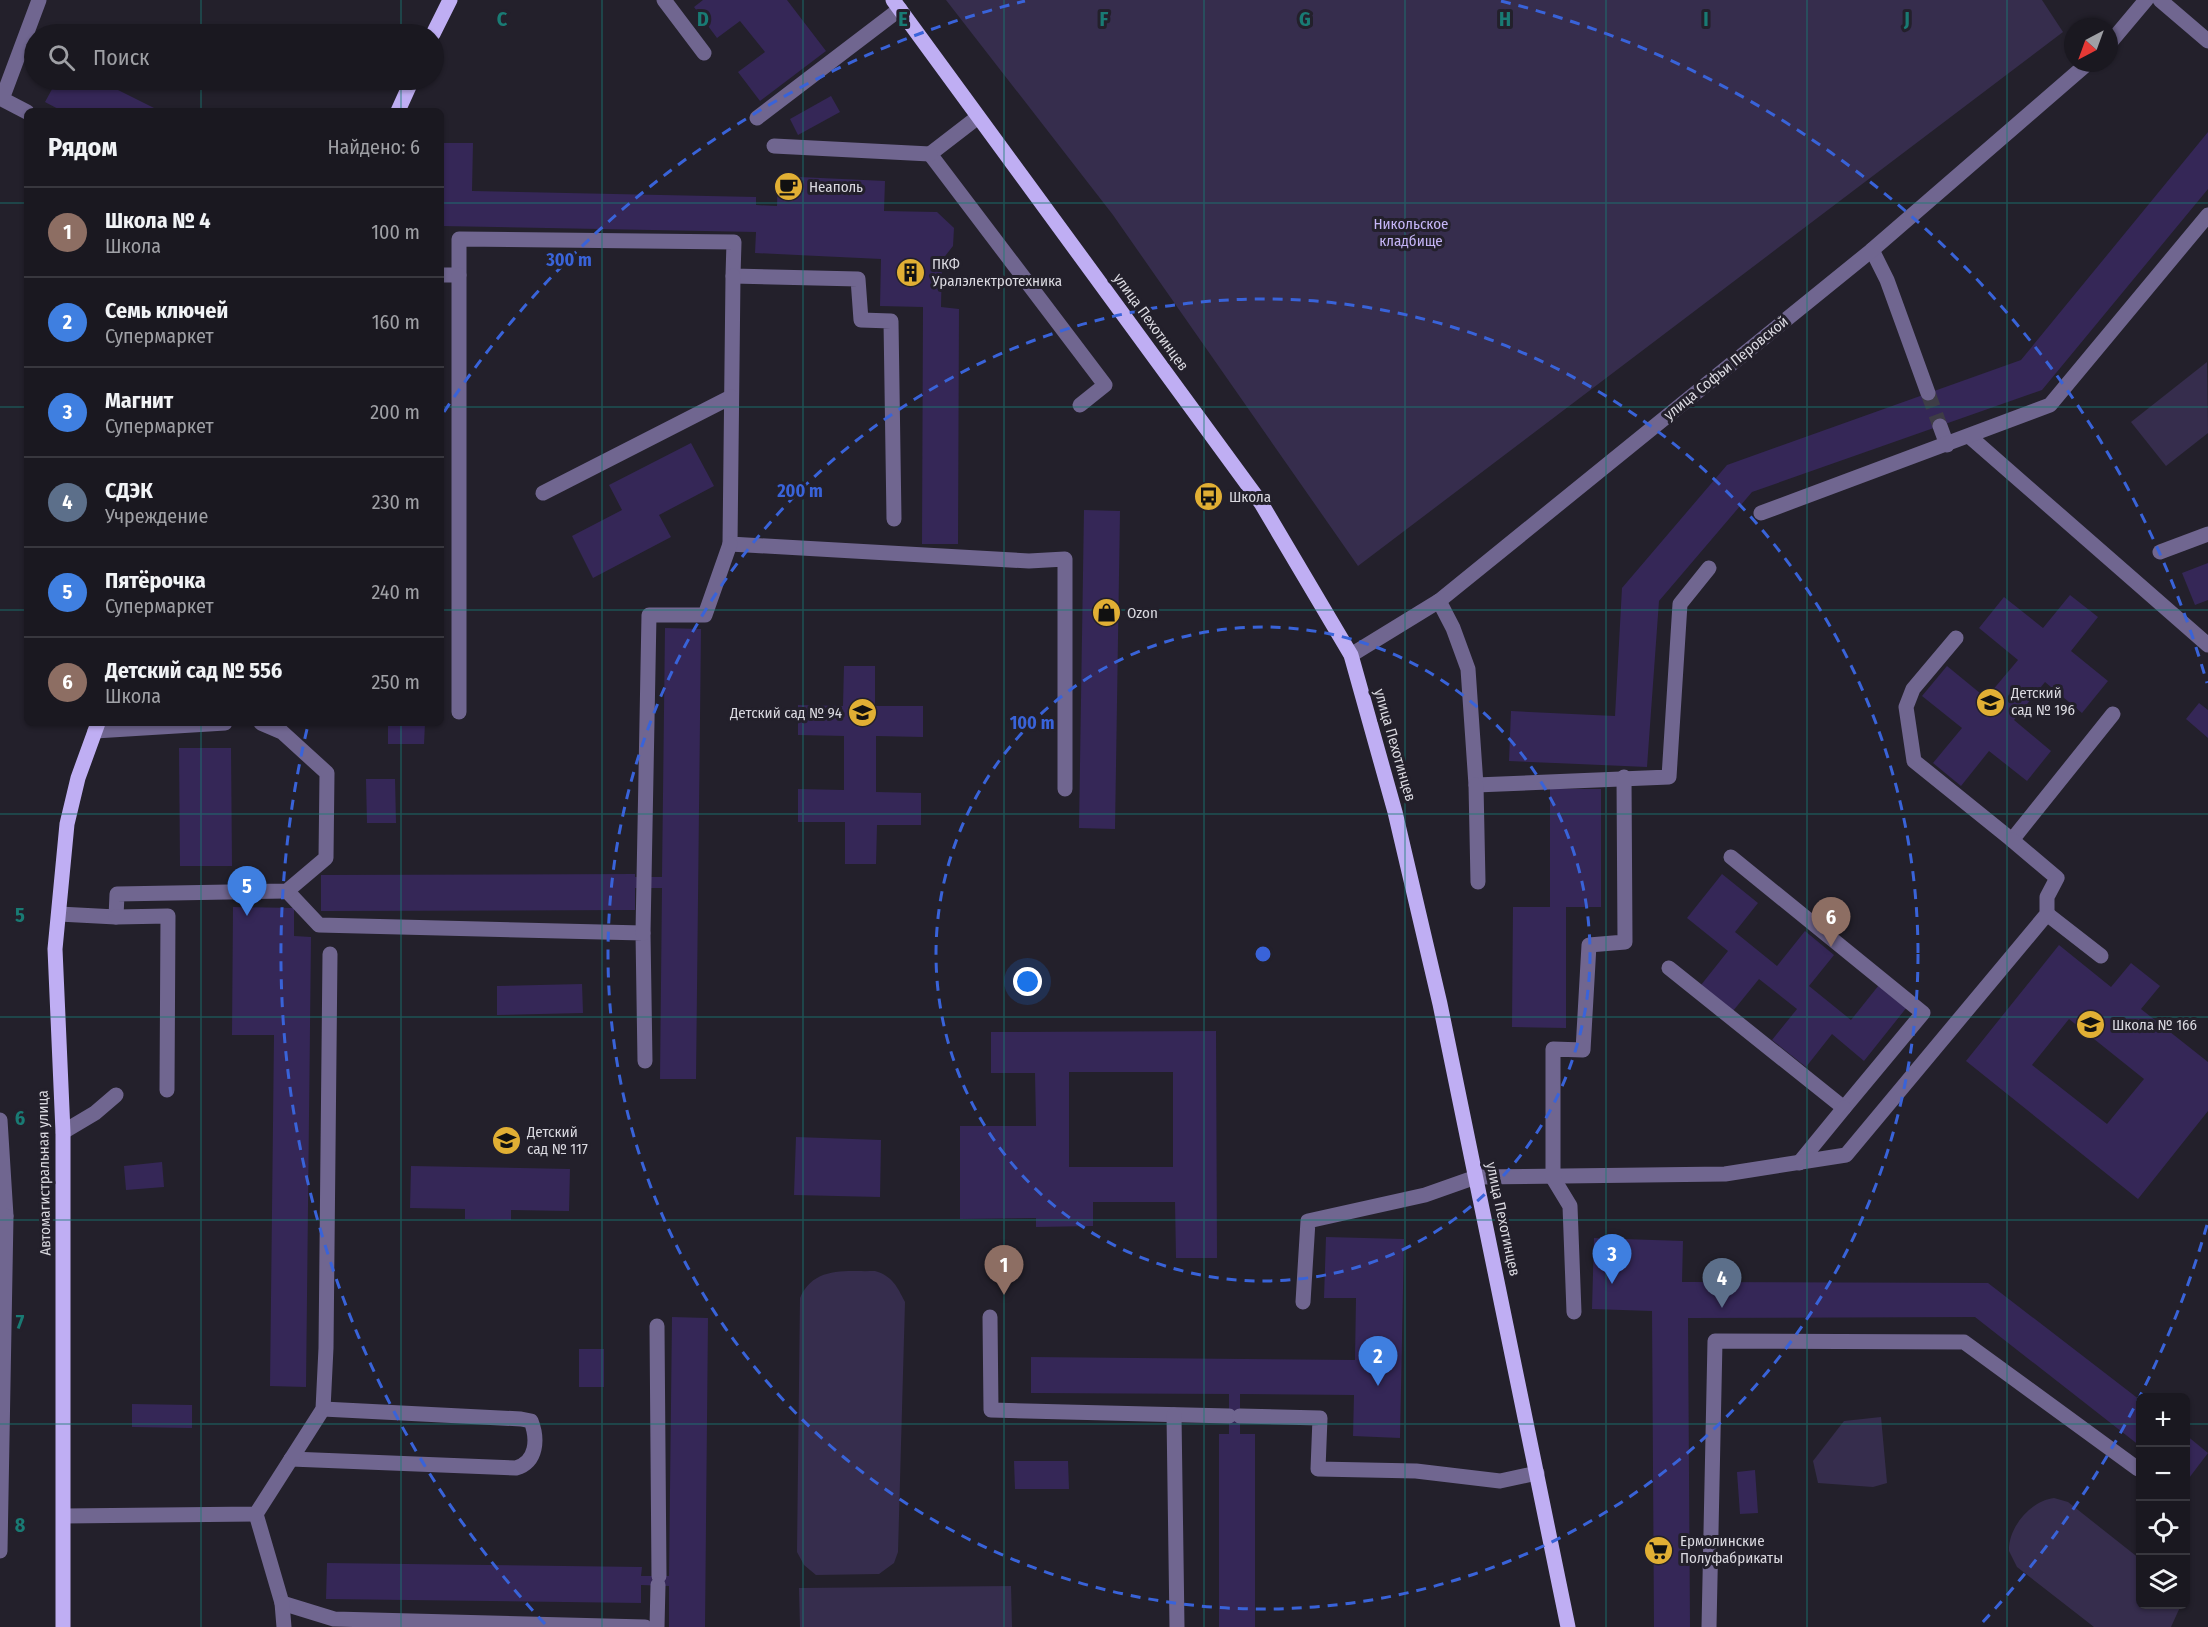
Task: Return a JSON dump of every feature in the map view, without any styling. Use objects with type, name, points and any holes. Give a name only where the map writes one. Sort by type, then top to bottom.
[{"type":"main road","points":[[439,24],[450,0]]},
{"type":"main road","name":"улица Пехотинцев","points":[[896,5],[1261,503],[1351,655],[1398,823],[1440,1004],[1568,1627]]},
{"type":"main road","points":[[399,108],[407,90]]},
{"type":"main road","name":"Автомагистральная улица","points":[[63,1627],[63,1132],[56,949],[67,824],[78,778],[97,727]]},
{"type":"street","points":[[664,0],[704,53]]},
{"type":"street","points":[[2118,33],[2146,0]]},
{"type":"street","points":[[2160,0],[2208,40]]},
{"type":"street","points":[[30,24],[38,3]]},
{"type":"street","points":[[757,118],[896,5]]},
{"type":"street","points":[[24,39],[1,99],[24,110]]},
{"type":"street","name":"улица Софьи Перовской","points":[[1351,655],[1439,601],[1872,250],[2078,72]]},
{"type":"street","points":[[774,146],[930,154],[978,117]]},
{"type":"street","points":[[930,154],[1105,385],[1080,405]]},
{"type":"street","points":[[1761,513],[2050,405],[2208,215]]},
{"type":"street","points":[[459,712],[459,239],[734,242],[730,544],[705,615],[649,615],[643,933],[645,1060]]},
{"type":"street","points":[[1872,250],[1887,280],[1928,393]]},
{"type":"street","points":[[444,275],[459,275]]},
{"type":"street","points":[[733,276],[858,279],[861,320],[891,321],[894,519]]},
{"type":"street","points":[[543,493],[731,397]]},
{"type":"street","points":[[1940,426],[1947,445]]},
{"type":"street","points":[[1969,436],[2208,645]]},
{"type":"street","points":[[2160,552],[2208,534]]},
{"type":"street","points":[[730,544],[1029,561],[1065,559],[1065,789]]},
{"type":"street","points":[[1476,785],[1624,777],[1669,777],[1680,604],[1709,568]]},
{"type":"street","points":[[1439,601],[1453,628],[1468,669],[1476,785],[1478,882]]},
{"type":"street","points":[[1303,1302],[1308,1221],[1425,1195],[1476,1177],[1553,1178],[1725,1174],[1846,1155],[2047,914],[2047,897],[2057,878],[1914,761],[1906,707],[1913,689],[1956,639]]},
{"type":"street","points":[[2012,840],[2113,714]]},
{"type":"street","points":[[97,727],[129,726]]},
{"type":"street","points":[[116,917],[117,894],[287,891],[326,858],[327,773],[282,732],[268,726]]},
{"type":"street","points":[[1574,1312],[1570,1206],[1553,1178],[1553,1049],[1583,1050],[1589,945],[1625,942],[1624,777]]},
{"type":"street","points":[[1731,857],[1923,1013],[1799,1162]]},
{"type":"street","points":[[287,891],[319,925],[643,933]]},
{"type":"street","points":[[58,914],[116,917],[168,916],[167,1090]]},
{"type":"street","points":[[2047,914],[2101,956]]},
{"type":"street","points":[[284,1627],[282,1603],[256,1514],[323,1409],[326,1348],[330,954]]},
{"type":"street","points":[[1669,968],[1844,1108]]},
{"type":"street","points":[[63,1132],[95,1113],[116,1095]]},
{"type":"street","points":[[0,1120],[3,1216],[0,1551]]},
{"type":"street","points":[[990,1317],[992,1410],[1320,1418],[1318,1469],[1416,1471],[1500,1481],[1537,1473]]},
{"type":"street","points":[[657,1326],[657,1627]]},
{"type":"street","points":[[1709,1627],[1716,1341],[1964,1342],[2136,1468]]},
{"type":"street","points":[[291,1459],[516,1468],[525,1465],[533,1455],[535,1433],[531,1421],[323,1409]]},
{"type":"street","points":[[1174,1414],[1177,1627]]},
{"type":"street","points":[[64,1516],[256,1514]]},
{"type":"street","points":[[282,1603],[334,1619],[645,1627]]},
{"type":"green space","name":"Никольское кладбище","points":[[946,0],[2042,0],[2063,32],[1358,566],[1113,215]]},
{"type":"green space","points":[[2207,362],[2208,433],[2166,466],[2131,422]]},
{"type":"green space","points":[[875,1271],[893,1282],[905,1302],[898,1552],[894,1563],[879,1574],[816,1575],[804,1565],[797,1552],[800,1298],[813,1280],[822,1276],[842,1272]]},
{"type":"green space","points":[[1881,1417],[1887,1483],[1873,1487],[1818,1483],[1813,1461],[1844,1421]]},
{"type":"green space","points":[[2054,1498],[2068,1502],[2136,1556],[2136,1609],[2179,1609],[2171,1627],[2094,1627],[2017,1567],[2009,1551],[2012,1533],[2029,1510],[2045,1500]]},
{"type":"green space","points":[[1011,1586],[1012,1627],[800,1627],[799,1588]]},
{"type":"building","points":[[703,0],[787,0],[826,51],[760,101],[738,72],[765,52],[740,21],[717,38],[694,7]]},
{"type":"building","points":[[52,90],[118,90],[154,108],[56,108],[45,102]]},
{"type":"building","points":[[831,96],[840,112],[798,135],[790,119]]},
{"type":"building","points":[[2208,132],[2208,189],[2042,390],[1752,492],[1659,601],[1647,767],[1509,761],[1511,711],[1615,716],[1622,588],[1727,465],[2021,360]]},
{"type":"building","points":[[444,143],[473,143],[472,191],[756,197],[756,205],[777,206],[778,176],[885,181],[884,211],[937,212],[954,228],[953,246],[942,260],[941,307],[959,309],[958,544],[922,544],[923,307],[880,306],[881,259],[755,253],[756,232],[444,226]]},
{"type":"building","points":[[691,443],[714,486],[659,515],[671,537],[593,578],[572,536],[622,510],[609,485]]},
{"type":"building","points":[[1084,510],[1120,511],[1115,829],[1079,828]]},
{"type":"building","points":[[2208,563],[2208,600],[2195,605],[2182,573]]},
{"type":"building","points":[[2070,595],[2098,617],[2071,651],[2108,681],[2082,713],[2045,682],[2014,720],[2051,751],[2027,781],[1989,751],[1961,786],[1933,763],[1962,728],[1922,696],[1947,666],[1986,698],[2018,660],[1979,628],[2004,597],[2043,628]]},
{"type":"building","points":[[665,628],[701,629],[696,1079],[660,1079],[662,888],[635,888],[635,910],[321,911],[321,875],[635,874],[635,877],[662,877]]},
{"type":"building","points":[[844,666],[875,666],[875,706],[923,706],[923,737],[876,736],[876,792],[921,793],[921,825],[877,825],[876,864],[845,864],[845,822],[798,822],[798,789],[844,790],[844,736],[798,735],[798,705],[843,706]]},
{"type":"building","points":[[2199,703],[2208,710],[2208,738],[2186,719]]},
{"type":"building","points":[[388,726],[425,726],[424,744],[388,744]]},
{"type":"building","points":[[179,748],[231,748],[232,866],[180,866]]},
{"type":"building","points":[[366,779],[395,779],[396,823],[367,823]]},
{"type":"building","points":[[1550,789],[1601,789],[1601,907],[1566,907],[1566,1028],[1512,1027],[1513,907],[1550,907]]},
{"type":"building","points":[[1722,874],[1758,903],[1735,932],[1777,966],[1805,931],[1834,955],[1809,986],[1851,1020],[1879,985],[1907,1007],[1864,1061],[1832,1034],[1806,1067],[1772,1040],[1797,1009],[1759,979],[1733,1011],[1701,985],[1728,951],[1687,918]]},
{"type":"building","points":[[233,907],[294,908],[294,936],[311,937],[306,1387],[270,1386],[274,1035],[232,1035]]},
{"type":"building","points":[[2059,945],[2111,987],[2131,963],[2160,986],[2141,1009],[2208,1062],[2208,1111],[2138,1199],[1966,1061]],"holes":[[[2069,1019],[2144,1079],[2107,1124],[2032,1065]]]},
{"type":"building","points":[[582,984],[583,1013],[497,1015],[497,986]]},
{"type":"building","points":[[1216,1031],[1217,1258],[1176,1258],[1175,1202],[1093,1202],[1093,1226],[1036,1227],[1036,1218],[960,1219],[960,1126],[1036,1126],[1035,1073],[991,1073],[991,1032]],"holes":[[[1069,1072],[1173,1072],[1173,1167],[1069,1167]]]},
{"type":"building","points":[[796,1137],[881,1140],[880,1197],[794,1195]]},
{"type":"building","points":[[162,1162],[164,1187],[126,1190],[124,1166]]},
{"type":"building","points":[[411,1166],[570,1169],[569,1211],[511,1210],[511,1220],[465,1219],[465,1209],[410,1208]]},
{"type":"building","points":[[1326,1237],[1404,1239],[1400,1438],[1353,1436],[1354,1395],[1240,1394],[1240,1434],[1255,1434],[1255,1627],[1219,1627],[1219,1434],[1229,1434],[1229,1394],[1031,1393],[1031,1357],[1355,1360],[1356,1298],[1324,1298]]},
{"type":"building","points":[[1594,1238],[1683,1241],[1682,1282],[1988,1283],[2136,1397],[2136,1443],[1975,1317],[1688,1318],[1690,1627],[1654,1627],[1652,1311],[1592,1309]]},
{"type":"building","points":[[672,1317],[708,1318],[705,1627],[669,1627],[669,1586],[641,1585],[641,1603],[326,1599],[327,1563],[642,1567],[641,1576],[669,1576]]},
{"type":"building","points":[[579,1349],[604,1349],[604,1387],[579,1387]]},
{"type":"building","points":[[132,1404],[192,1405],[192,1428],[132,1427]]},
{"type":"building","points":[[2190,1438],[2208,1453],[2190,1477]]},
{"type":"building","points":[[1014,1461],[1068,1461],[1069,1489],[1015,1489]]},
{"type":"building","points":[[1755,1470],[1758,1513],[1740,1514],[1737,1472]]},
{"type":"tunnel","points":[[1928,393],[1940,426]]},
{"type":"place","name":"Неаполь","points":[[788,187]]},
{"type":"place","name":"ПКФ Уралэлектротехника","points":[[911,273]]},
{"type":"place","name":"Школа","points":[[1208,497]]},
{"type":"place","name":"Ozon","points":[[1106,613]]},
{"type":"place","name":"Детский сад № 196","points":[[1990,702]]},
{"type":"place","name":"Детский сад № 94","points":[[863,713]]},
{"type":"place","name":"Пятёрочка","points":[[247,916]]},
{"type":"place","name":"Детский сад № 556","points":[[1831,947]]},
{"type":"place","name":"Школа № 166","points":[[2091,1025]]},
{"type":"place","name":"Детский сад № 117","points":[[506,1141]]},
{"type":"place","name":"Магнит","points":[[1612,1284]]},
{"type":"place","name":"Школа № 4","points":[[1004,1295]]},
{"type":"place","name":"СДЭК","points":[[1722,1308]]},
{"type":"place","name":"Семь ключей","points":[[1378,1386]]},
{"type":"place","name":"Ермолинские Полуфабрикаты","points":[[1659,1550]]}]
